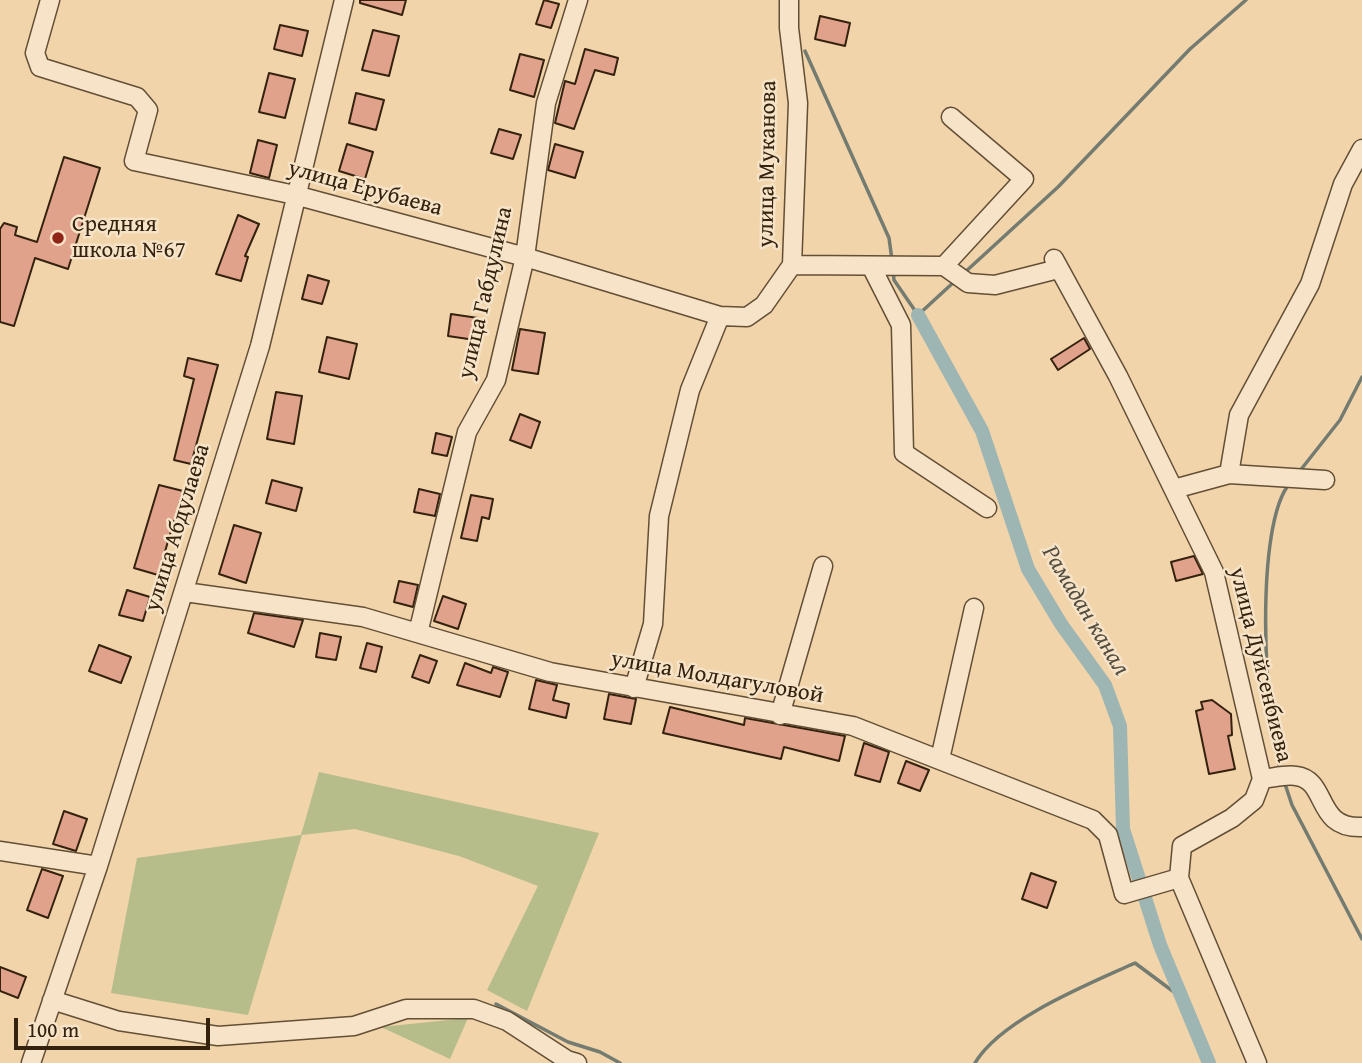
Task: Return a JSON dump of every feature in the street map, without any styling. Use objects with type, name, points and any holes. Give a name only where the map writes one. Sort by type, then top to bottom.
[{"type":"street","name":"улица Ерубаева","points":[[50,0],[35,53],[40,66],[137,97],[148,110],[134,161],[295,195],[525,257],[720,316],[747,317],[764,305],[792,265]]},
{"type":"street","name":"улица Абдулаева","points":[[31,1063],[98,866],[260,346],[344,0]]},
{"type":"street","name":"улица Габдулина","points":[[418,633],[467,432],[496,380],[525,257],[547,103],[578,0]]},
{"type":"street","name":"улица Муканова","points":[[789,0],[789,28],[798,103],[792,265],[944,266]]},
{"type":"street","points":[[944,266],[1024,179],[951,117]]},
{"type":"street","points":[[1229,474],[1239,415],[1310,284],[1343,184],[1362,149]]},
{"type":"street","name":"улица Дуйсенбиева","points":[[944,266],[968,283],[995,285],[1056,264],[1118,376],[1214,572],[1262,779],[1254,800],[1232,818],[1182,846],[1179,878]]},
{"type":"street","points":[[871,266],[901,324],[904,453],[988,508]]},
{"type":"street","points":[[634,688],[653,624],[659,516],[690,390],[720,316]]},
{"type":"street","points":[[1174,489],[1229,474],[1325,480]]},
{"type":"street","points":[[780,715],[823,566]]},
{"type":"street","name":"улица Молдагуловой","points":[[185,592],[363,617],[550,672],[853,726],[1093,820],[1108,835],[1124,894],[1179,878]]},
{"type":"street","points":[[940,759],[974,608]]},
{"type":"street","points":[[1262,779],[1298,775],[1312,784],[1332,820],[1347,828],[1362,827]]},
{"type":"street","points":[[0,851],[98,866]]},
{"type":"street","points":[[1179,878],[1257,1063]]},
{"type":"street","points":[[52,1000],[119,1021],[218,1036],[354,1026],[406,1009],[474,1009],[507,1021],[567,1060],[577,1063]]},
{"type":"green space","points":[[319,772],[599,833],[527,1011],[487,990],[538,886],[459,856],[355,829],[302,835],[248,1015],[111,993],[137,858],[301,835]]},
{"type":"green space","points":[[468,1018],[450,1059],[381,1027]]},
{"type":"building","points":[[360,0],[406,0],[402,15],[360,3]]},
{"type":"building","points":[[544,0],[559,4],[551,28],[536,24]]},
{"type":"building","points":[[820,16],[850,23],[845,46],[815,39]]},
{"type":"building","points":[[280,25],[308,31],[302,56],[274,49]]},
{"type":"building","points":[[373,30],[399,36],[389,76],[362,70]]},
{"type":"building","points":[[585,49],[618,58],[614,75],[595,70],[574,129],[555,123],[565,81],[575,84]]},
{"type":"building","points":[[520,54],[544,60],[534,97],[510,90]]},
{"type":"building","points":[[269,73],[295,79],[285,118],[259,112]]},
{"type":"building","points":[[356,93],[384,100],[376,130],[349,123]]},
{"type":"building","points":[[499,129],[521,135],[513,159],[491,153]]},
{"type":"building","points":[[258,140],[277,145],[269,178],[250,173]]},
{"type":"building","points":[[347,144],[373,152],[365,179],[339,171]]},
{"type":"building","points":[[555,144],[583,152],[575,178],[548,170]]},
{"type":"building","name":"Средняя школа №67","points":[[64,157],[100,168],[68,269],[35,258],[14,326],[0,322],[0,229],[4,223],[17,227],[15,235],[37,242]]},
{"type":"building","points":[[238,215],[259,224],[245,256],[248,257],[241,281],[216,274]]},
{"type":"building","points":[[308,275],[329,281],[322,304],[302,299]]},
{"type":"building","points":[[451,314],[478,318],[475,340],[448,336]]},
{"type":"building","points":[[520,329],[545,333],[538,374],[512,370]]},
{"type":"building","points":[[327,337],[357,344],[349,379],[319,372]]},
{"type":"building","points":[[1084,338],[1090,349],[1058,370],[1051,359]]},
{"type":"building","points":[[188,358],[218,365],[191,464],[174,460],[194,379],[184,376]]},
{"type":"building","points":[[276,392],[302,396],[294,444],[267,439]]},
{"type":"building","points":[[520,414],[540,422],[531,448],[510,440]]},
{"type":"building","points":[[436,433],[452,437],[447,456],[432,453]]},
{"type":"building","points":[[272,480],[302,488],[296,511],[266,503]]},
{"type":"building","points":[[159,485],[183,491],[158,575],[134,568]]},
{"type":"building","points":[[419,489],[440,494],[435,516],[414,512]]},
{"type":"building","points":[[471,495],[493,499],[489,519],[482,517],[477,541],[461,538]]},
{"type":"building","points":[[234,525],[261,533],[246,583],[219,574]]},
{"type":"building","points":[[1194,556],[1203,574],[1176,581],[1171,562]]},
{"type":"building","points":[[399,581],[418,585],[413,607],[394,602]]},
{"type":"building","points":[[127,590],[150,597],[143,621],[119,615]]},
{"type":"building","points":[[443,596],[466,604],[458,629],[434,621]]},
{"type":"building","points":[[254,613],[303,620],[294,647],[248,633]]},
{"type":"building","points":[[320,633],[341,637],[336,660],[316,657]]},
{"type":"building","points":[[367,643],[382,647],[376,672],[360,668]]},
{"type":"building","points":[[99,645],[131,657],[121,683],[89,671]]},
{"type":"building","points":[[420,655],[437,661],[429,683],[412,677]]},
{"type":"building","points":[[465,663],[491,673],[493,667],[508,672],[500,697],[457,685]]},
{"type":"building","points":[[536,680],[557,685],[553,700],[569,704],[566,718],[529,709]]},
{"type":"building","points":[[609,694],[636,699],[631,724],[604,719]]},
{"type":"building","points":[[1212,700],[1231,714],[1232,735],[1228,736],[1235,769],[1209,774],[1196,711],[1203,709],[1201,702]]},
{"type":"building","points":[[670,707],[744,725],[745,718],[845,736],[839,761],[784,747],[781,759],[663,733]]},
{"type":"building","points":[[864,743],[889,752],[880,782],[855,775]]},
{"type":"building","points":[[906,761],[929,770],[920,791],[898,783]]},
{"type":"building","points":[[64,811],[87,819],[76,851],[53,844]]},
{"type":"building","points":[[42,869],[63,876],[48,918],[27,910]]},
{"type":"building","points":[[1031,873],[1056,882],[1047,908],[1022,899]]},
{"type":"building","points":[[0,967],[26,977],[18,998],[0,991]]},
{"type":"waterway","points":[[963,274],[1058,187],[1190,49],[1246,0]]},
{"type":"waterway","points":[[805,51],[889,238],[892,260]]},
{"type":"waterway","name":"Рамадан канал","points":[[893,271],[894,280],[918,315],[955,281]]},
{"type":"waterway","name":"Рамадан канал","points":[[918,315],[982,431],[1028,569],[1061,624],[1105,685],[1120,726],[1123,829],[1160,945],[1209,1063]]},
{"type":"waterway","points":[[1299,472],[1340,420],[1362,377]]},
{"type":"waterway","points":[[1281,771],[1270,709],[1267,578],[1271,538],[1279,505],[1290,483]]},
{"type":"waterway","points":[[1284,781],[1292,805],[1362,939]]},
{"type":"waterway","points":[[975,1063],[987,1047],[1025,1018],[1071,992],[1135,963],[1182,998]]},
{"type":"waterway","points":[[496,1004],[568,1042],[600,1052],[620,1063]]},
{"type":"place","name":"Средняя школа №67","points":[[58,238]]}]
